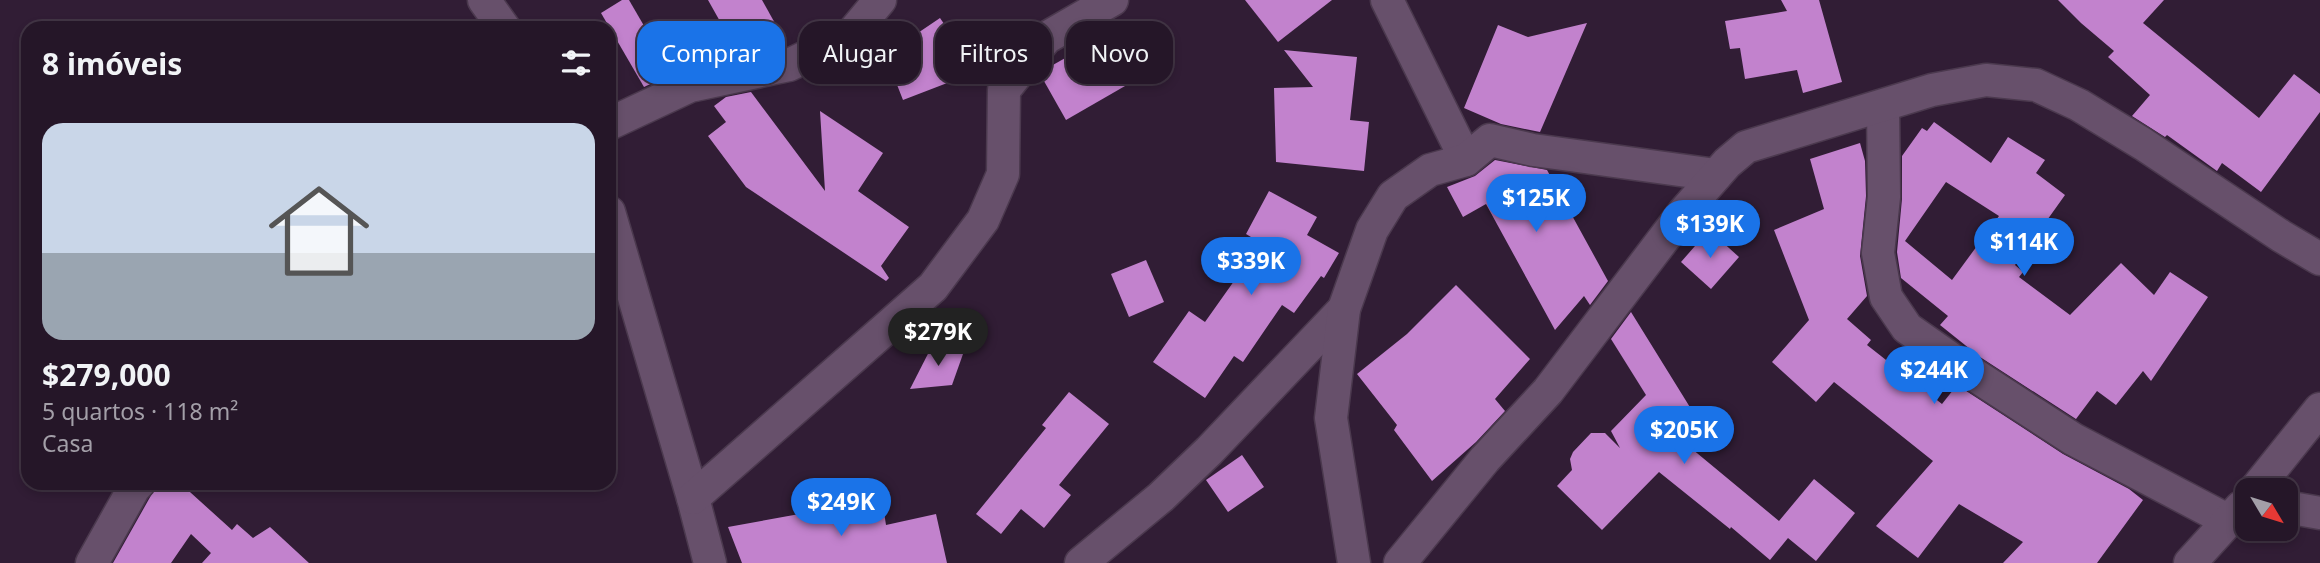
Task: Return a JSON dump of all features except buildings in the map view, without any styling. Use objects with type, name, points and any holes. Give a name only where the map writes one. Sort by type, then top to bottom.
[{"type":"street","points":[[484,0],[499,21]]},
{"type":"street","points":[[616,121],[690,86],[789,65],[850,36],[880,0]]},
{"type":"street","points":[[693,498],[933,287],[983,220],[1003,174],[1004,90],[1046,38],[1112,0]]},
{"type":"street","points":[[1387,0],[1466,160]]},
{"type":"street","points":[[1400,563],[1485,459],[1548,391],[1684,212],[1746,147],[1932,90],[1986,80],[2036,85],[2080,105],[2320,259]]},
{"type":"street","points":[[1883,106],[1884,197],[1878,253],[1886,297],[1907,328],[2073,439],[2235,503]]},
{"type":"street","points":[[1354,563],[1332,418],[1344,309],[1372,230],[1393,197],[1430,170],[1466,160],[1490,140],[1533,150],[1716,176]]},
{"type":"street","points":[[616,236],[710,563]]},
{"type":"street","points":[[1081,563],[1161,497],[1209,451],[1344,309]]},
{"type":"street","points":[[2265,478],[2320,409]]},
{"type":"street","points":[[92,563],[133,490]]},
{"type":"street","points":[[2298,509],[2320,513]]},
{"type":"street","points":[[2190,563],[2235,514]]}]
